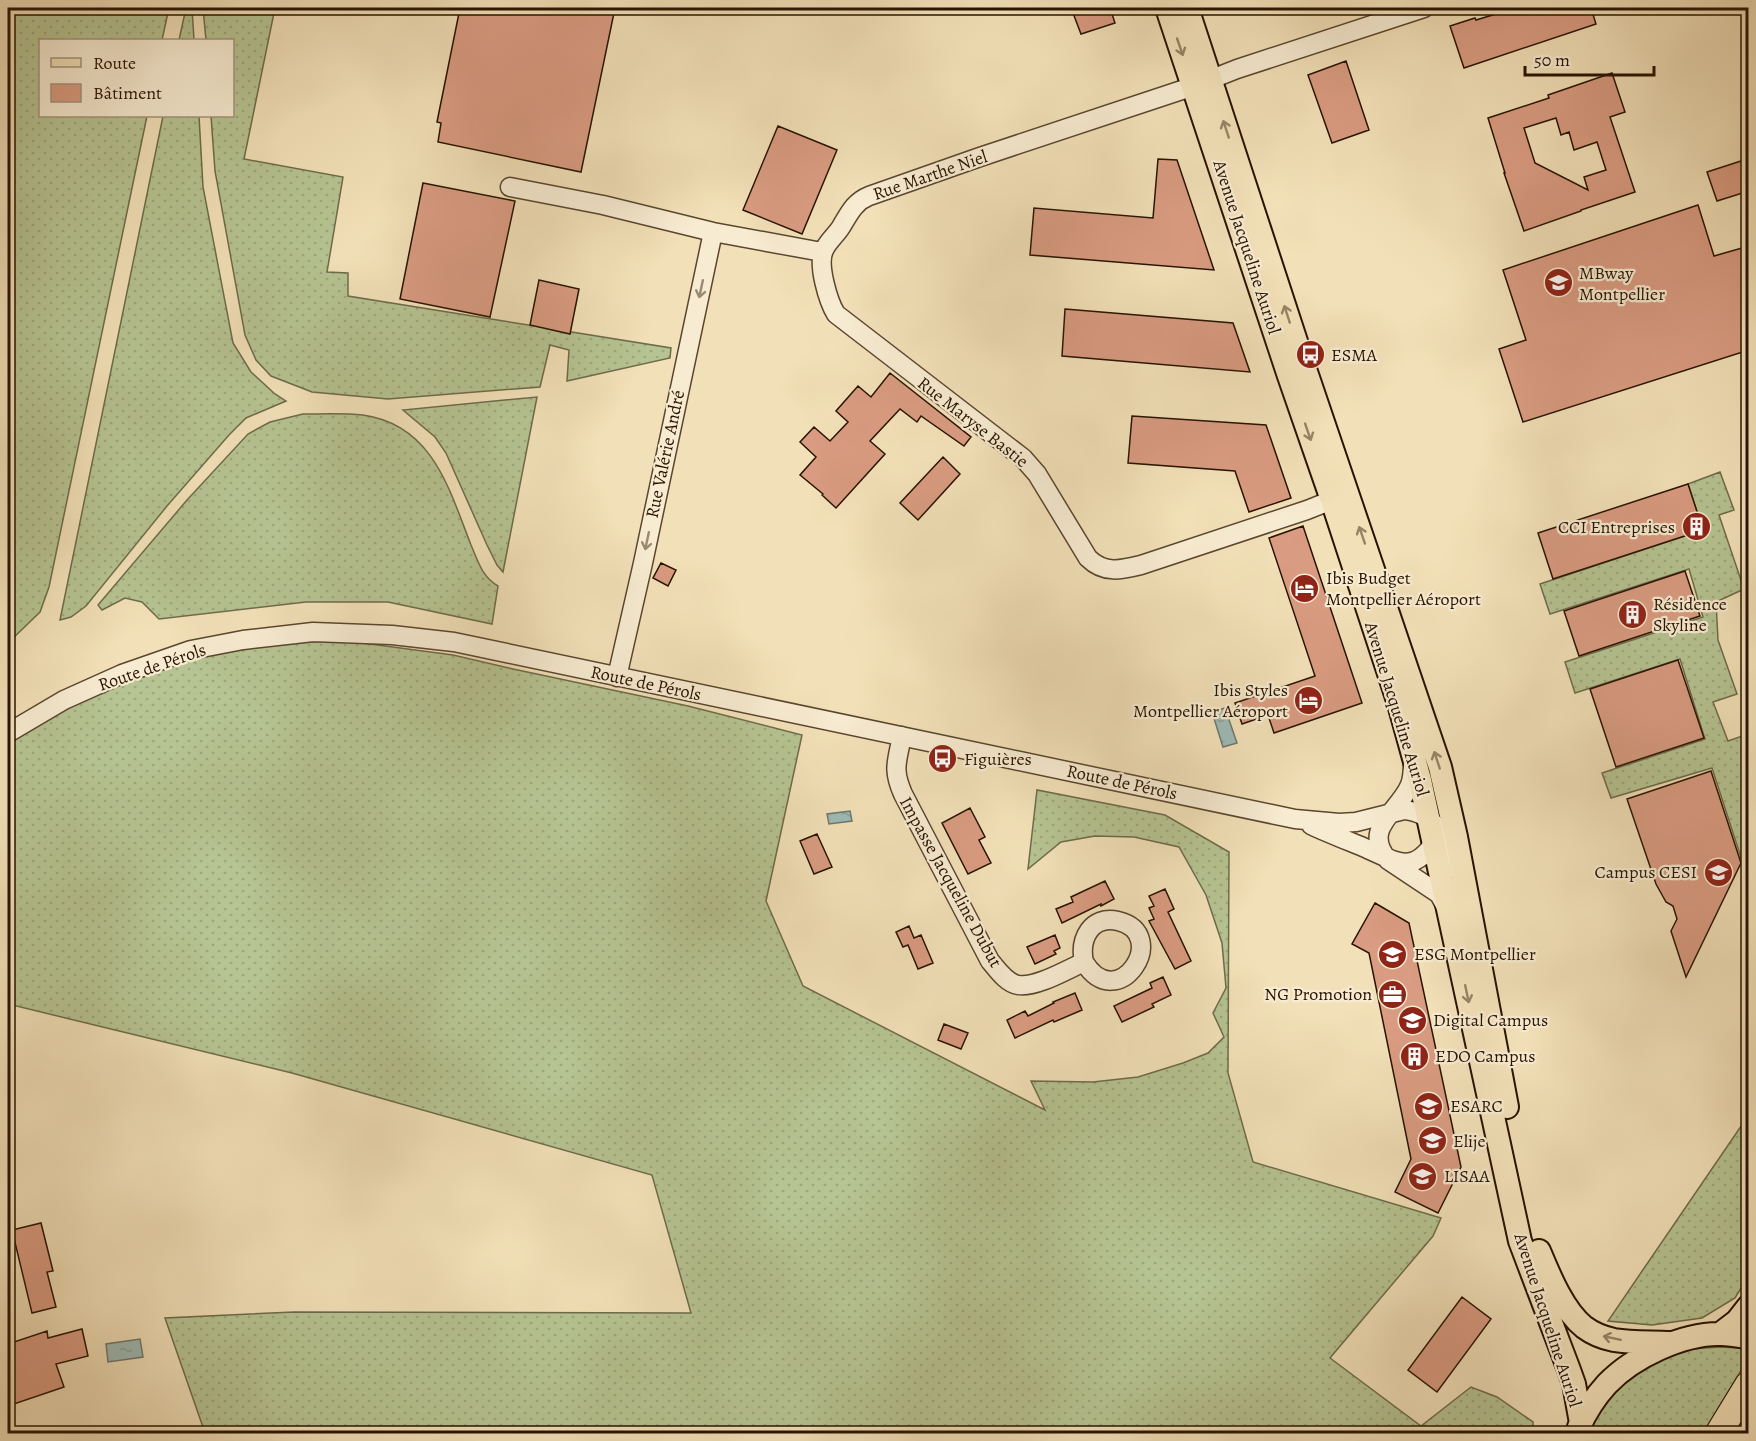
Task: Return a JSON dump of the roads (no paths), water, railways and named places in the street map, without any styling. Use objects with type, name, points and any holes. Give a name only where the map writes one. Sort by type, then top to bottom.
[{"type":"highway","points":[[1718,1434],[1749,1384]]},
{"type":"main road","name":"Avenue Jacqueline Auriol","points":[[1167,8],[1202,83]]},
{"type":"main road","name":"Avenue Jacqueline Auriol","points":[[1187,8],[1202,83],[1289,376],[1340,497],[1435,752],[1447,796],[1533,1236],[1550,1278],[1570,1311],[1584,1327],[1615,1340],[1670,1343]]},
{"type":"main road","name":"Avenue Jacqueline Auriol","points":[[1340,497],[1413,756],[1437,829],[1450,916],[1520,1241],[1574,1384],[1575,1430]]},
{"type":"main road","points":[[1720,1334],[1737,1321],[1749,1307]]},
{"type":"main road","points":[[1575,1430],[1593,1401],[1608,1383],[1626,1368],[1670,1343],[1720,1334],[1749,1337]]},
{"type":"street","name":"Rue Marthe Niel","points":[[822,252],[839,230],[851,208],[863,198],[990,153],[1202,83],[1237,69],[1424,8]]},
{"type":"street","points":[[510,187],[603,205],[713,232],[822,252]]},
{"type":"street","name":"Rue Valérie André","points":[[617,677],[713,232]]},
{"type":"street","name":"Rue Maryse Bastie","points":[[822,252],[824,280],[836,314],[1023,458],[1037,474],[1088,558],[1096,566],[1126,569],[1142,565],[1340,497]]},
{"type":"street","name":"Route de Pérols","points":[[8,733],[64,700],[122,674],[191,650],[243,640],[314,632],[392,634],[454,642],[1295,819],[1339,823],[1356,822],[1392,813]]},
{"type":"street","name":"Impasse Jacqueline Dubut","points":[[902,736],[896,762],[896,778],[990,961],[1003,976],[1016,985],[1030,985],[1084,962]]},
{"type":"street","points":[[1413,756],[1409,786],[1392,813],[1384,821],[1378,835],[1380,849],[1388,860],[1403,863],[1418,860],[1425,855],[1437,829],[1447,796]]},
{"type":"street","points":[[1392,813],[1411,811],[1437,829],[1449,854],[1474,962],[1481,977]]},
{"type":"street","name":"Route de Pérols","points":[[1295,819],[1366,848],[1388,860],[1439,894],[1450,916]]},
{"type":"water","points":[[1225,708],[1237,743],[1223,747],[1212,712]]},
{"type":"water","points":[[850,811],[852,821],[829,824],[827,814]]},
{"type":"water","points":[[140,1339],[143,1357],[108,1362],[106,1344]]},
{"type":"place","name":"MBway Montpellier","points":[[1558,283]]},
{"type":"place","name":"ESMA","points":[[1310,355]]},
{"type":"place","name":"CCI Entreprises","points":[[1696,527]]},
{"type":"place","name":"Ibis Budget Montpellier Aéroport","points":[[1305,588]]},
{"type":"place","name":"Résidence Skyline","points":[[1632,614]]},
{"type":"place","name":"Ibis Styles Montpellier Aéroport","points":[[1309,700]]},
{"type":"place","name":"Figuières","points":[[943,759]]},
{"type":"place","name":"Campus CESI","points":[[1718,872]]},
{"type":"place","name":"ESG Montpellier","points":[[1393,954]]},
{"type":"place","name":"NG Promotion","points":[[1393,994]]},
{"type":"place","name":"Digital Campus","points":[[1412,1020]]},
{"type":"place","name":"EDO Campus","points":[[1414,1056]]},
{"type":"place","name":"ESARC","points":[[1429,1106]]},
{"type":"place","name":"Elije","points":[[1432,1141]]},
{"type":"place","name":"LISAA","points":[[1423,1176]]}]
